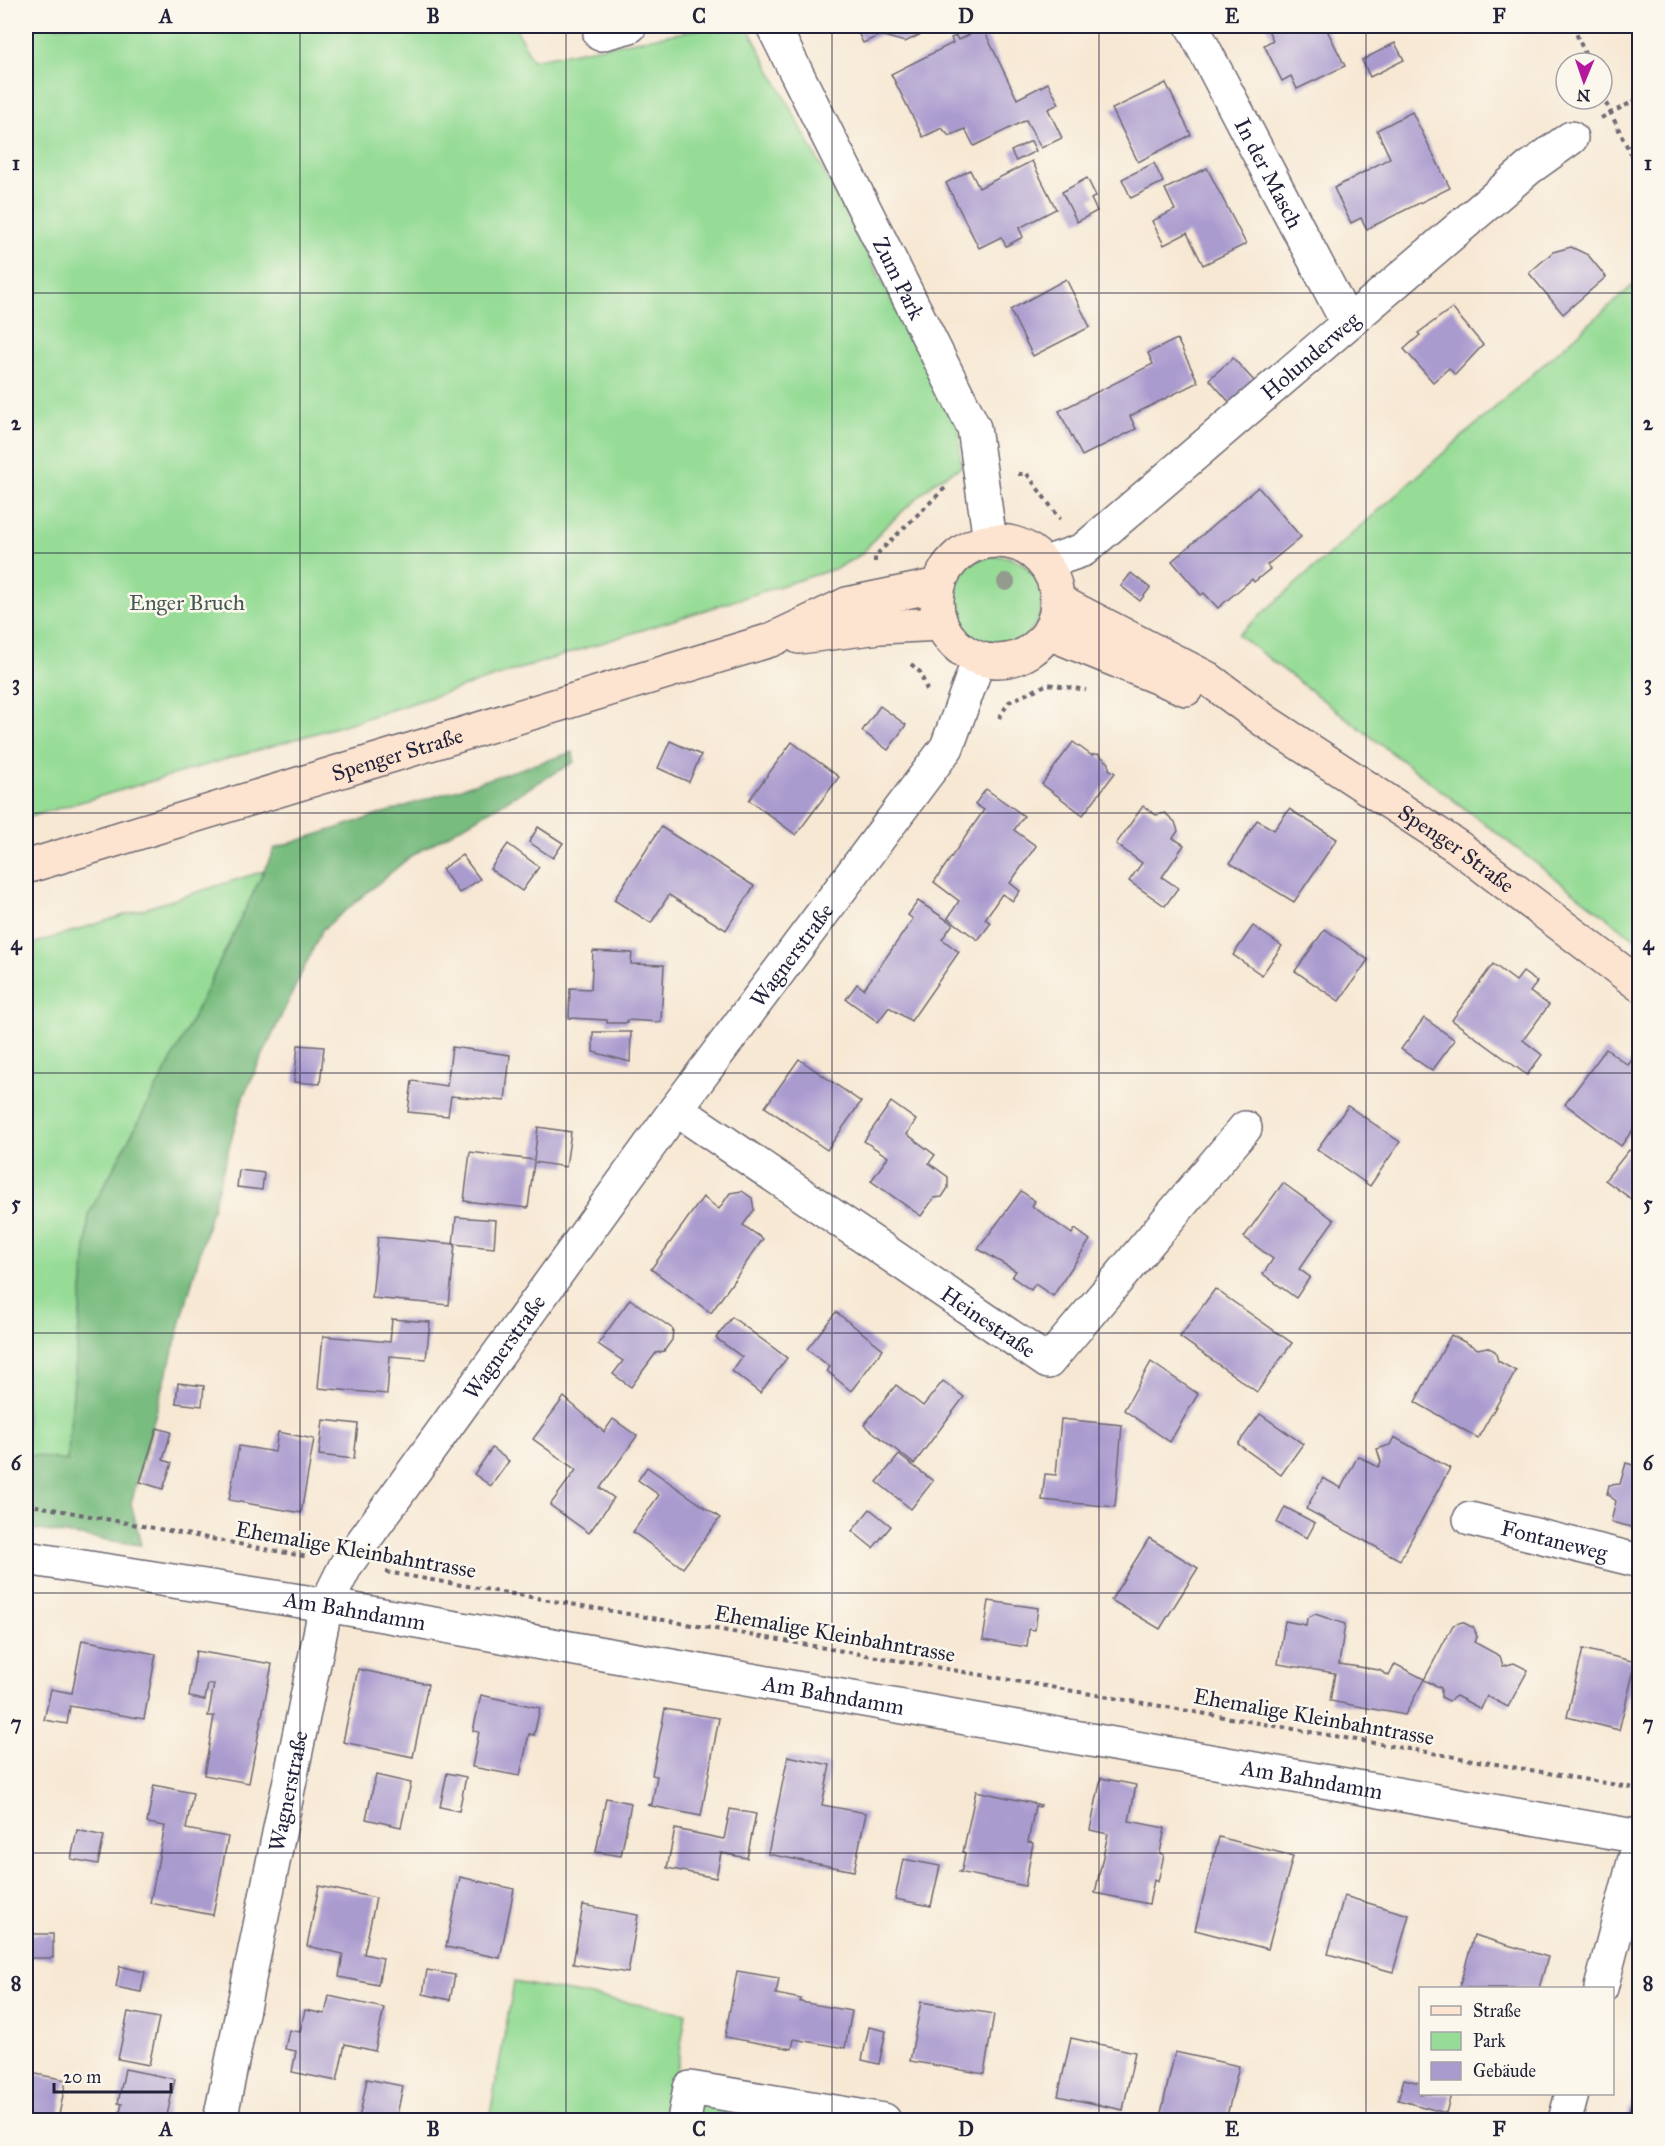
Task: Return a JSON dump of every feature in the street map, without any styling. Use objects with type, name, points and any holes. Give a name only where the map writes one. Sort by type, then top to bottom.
[{"type":"street","name":"Zum Park","points":[[772,26],[974,428],[990,541]]},
{"type":"street","name":"In der Masch","points":[[1192,26],[1347,322]]},
{"type":"street","name":"Holunderweg","points":[[1045,564],[1083,550],[1529,168],[1571,138]]},
{"type":"street","points":[[1000,540],[1020,545],[1045,564],[1055,584],[1058,601],[1056,617],[1049,633],[1041,643],[1016,659],[996,662],[979,659],[956,646],[941,624],[937,604],[939,585],[945,570],[954,558],[972,547],[1000,540]]},
{"type":"street","name":"Spenger Straße","points":[[26,867],[771,640],[847,604],[939,585]]},
{"type":"street","name":"Spenger Straße","points":[[1058,601],[1207,678],[1265,721],[1458,846],[1640,985]]},
{"type":"street","name":"Spenger Straße","points":[[771,640],[880,627],[941,624]]},
{"type":"street","name":"Spenger Straße","points":[[1049,633],[1265,721]]},
{"type":"street","name":"Wagnerstraße","points":[[220,2121],[326,1605],[346,1564],[676,1109],[947,747],[979,659]]},
{"type":"street","name":"Heinestraße","points":[[676,1109],[1047,1362],[1245,1128]]},
{"type":"street","name":"Fontaneweg","points":[[1470,1519],[1640,1562]]},
{"type":"street","name":"Am Bahndamm","points":[[26,1558],[326,1605],[1640,1838]]},
{"type":"street","points":[[1601,1987],[1640,1838]]},
{"type":"street","points":[[684,2121],[690,2088],[884,2121]]},
{"type":"street","points":[[1565,2121],[1572,2095]]},
{"type":"path","points":[[1573,26],[1584,51]]},
{"type":"path","points":[[1571,138],[1609,112],[1640,98]]},
{"type":"path","points":[[1609,112],[1640,173]]},
{"type":"path","points":[[877,597],[875,556],[952,481],[981,475]]},
{"type":"path","name":"Ehemalige Kleinbahntrasse","points":[[26,1504],[346,1564],[1640,1789]]},
{"type":"green space","name":"Enger Bruch","points":[[26,26],[515,26],[532,60],[717,26],[747,26],[959,427],[961,467],[937,480],[882,530],[862,554],[837,568],[350,723],[26,818]]},
{"type":"green space","points":[[1639,280],[1639,942],[1238,635]]},
{"type":"green space","points":[[997,556],[1014,560],[1029,569],[1038,584],[1042,601],[1038,618],[1029,633],[1014,642],[997,646],[980,642],[965,633],[956,618],[952,601],[956,584],[965,569],[980,560]]},
{"type":"green space","points":[[573,752],[574,762],[411,856],[322,930],[243,1097],[131,1503],[141,1545],[26,1528],[26,1454],[67,1461],[89,1214],[179,1046],[275,848]]},
{"type":"green space","points":[[264,871],[179,1046],[89,1214],[67,1462],[26,1454],[26,946]]},
{"type":"green space","points":[[514,1982],[686,2013],[673,2096],[821,2120],[489,2120]]},
{"type":"building","points":[[855,26],[938,26],[905,42],[880,35],[863,43]]},
{"type":"building","points":[[1266,26],[1325,26],[1345,66],[1297,89],[1291,76],[1282,81],[1264,45],[1273,40]]},
{"type":"building","points":[[983,28],[1017,99],[1048,83],[1059,104],[1048,109],[1062,138],[1041,148],[1026,120],[974,146],[965,129],[949,136],[942,128],[923,137],[891,74],[953,43],[951,38],[956,36],[958,40]]},
{"type":"building","points":[[1395,43],[1404,60],[1370,77],[1362,60]]},
{"type":"building","points":[[1166,83],[1191,135],[1138,162],[1112,109]]},
{"type":"building","points":[[1412,112],[1450,188],[1367,229],[1361,218],[1351,223],[1334,188],[1390,158],[1377,130]]},
{"type":"building","points":[[1031,141],[1036,151],[1016,161],[1011,151]]},
{"type":"building","points":[[1032,161],[1056,209],[1019,228],[1023,237],[1006,246],[1001,237],[979,248],[946,183],[970,170],[979,188]]},
{"type":"building","points":[[1154,163],[1163,182],[1131,198],[1122,179]]},
{"type":"building","points":[[1207,168],[1246,244],[1203,265],[1187,233],[1164,245],[1152,221],[1175,210],[1165,189]]},
{"type":"building","points":[[1087,178],[1096,196],[1091,199],[1097,211],[1077,222],[1062,192]]},
{"type":"building","points":[[1571,247],[1588,255],[1606,277],[1563,314],[1529,273],[1553,252]]},
{"type":"building","points":[[1066,279],[1090,327],[1033,356],[1010,310]]},
{"type":"building","points":[[1452,308],[1483,345],[1455,375],[1449,368],[1433,382],[1404,349],[1420,335],[1418,333]]},
{"type":"building","points":[[1177,339],[1198,382],[1130,416],[1136,429],[1082,456],[1059,411],[1153,364],[1148,353]]},
{"type":"building","points":[[1233,358],[1256,383],[1232,405],[1209,379]]},
{"type":"building","points":[[1258,487],[1301,537],[1267,565],[1270,569],[1254,582],[1252,579],[1218,608],[1204,593],[1201,595],[1172,561]]},
{"type":"building","points":[[1131,573],[1150,588],[1140,601],[1121,586]]},
{"type":"building","points":[[880,706],[906,725],[888,750],[862,731]]},
{"type":"building","points":[[670,741],[701,755],[689,782],[658,768]]},
{"type":"building","points":[[792,742],[839,777],[796,835],[749,800]]},
{"type":"building","points":[[1073,742],[1091,755],[1098,754],[1109,763],[1109,769],[1115,773],[1083,815],[1042,784]]},
{"type":"building","points":[[986,789],[1024,816],[1014,830],[1036,846],[1010,883],[1020,891],[1013,901],[1002,894],[985,919],[991,923],[978,940],[948,918],[959,901],[934,882],[984,810],[975,804]]},
{"type":"building","points":[[1143,806],[1156,815],[1165,813],[1175,822],[1178,831],[1173,838],[1184,845],[1162,877],[1178,888],[1165,906],[1129,881],[1142,863],[1116,844]]},
{"type":"building","points":[[1289,809],[1337,839],[1294,902],[1230,863],[1257,820],[1274,830]]},
{"type":"building","points":[[538,827],[563,843],[553,858],[529,842]]},
{"type":"building","points":[[661,827],[754,886],[726,930],[669,895],[651,923],[614,900]]},
{"type":"building","points":[[508,844],[539,867],[522,891],[490,869]]},
{"type":"building","points":[[462,855],[480,879],[459,893],[442,869]]},
{"type":"building","points":[[918,901],[953,924],[942,939],[959,952],[911,1021],[889,1007],[878,1022],[846,999],[857,984],[864,989],[913,919],[908,915]]},
{"type":"building","points":[[1253,926],[1282,946],[1262,975],[1233,955]]},
{"type":"building","points":[[1325,929],[1368,960],[1339,1001],[1295,971]]},
{"type":"building","points":[[593,951],[632,953],[631,964],[664,965],[661,1022],[627,1020],[627,1023],[607,1023],[607,1020],[569,1018],[570,988],[591,989]]},
{"type":"building","points":[[1493,964],[1516,981],[1523,972],[1537,982],[1530,992],[1549,1005],[1523,1040],[1542,1055],[1527,1075],[1452,1020]]},
{"type":"building","points":[[1424,1018],[1455,1040],[1432,1071],[1401,1049]]},
{"type":"building","points":[[593,1032],[631,1032],[630,1062],[593,1052]]},
{"type":"building","points":[[298,1045],[324,1047],[320,1084],[294,1082]]},
{"type":"building","points":[[452,1047],[510,1055],[505,1101],[451,1096],[448,1116],[408,1112],[412,1081],[447,1086]]},
{"type":"building","points":[[1606,1049],[1628,1065],[1634,1057],[1640,1061],[1640,1120],[1621,1146],[1565,1104]]},
{"type":"building","points":[[799,1059],[861,1102],[827,1150],[765,1107]]},
{"type":"building","points":[[891,1102],[916,1120],[907,1134],[935,1155],[929,1163],[948,1177],[948,1188],[942,1197],[934,1198],[921,1216],[871,1181],[888,1157],[864,1141]]},
{"type":"building","points":[[1348,1106],[1400,1142],[1370,1186],[1317,1149]]},
{"type":"building","points":[[538,1127],[571,1132],[566,1167],[534,1162],[528,1208],[464,1201],[470,1152],[534,1160]]},
{"type":"building","points":[[1629,1150],[1640,1158],[1640,1205],[1605,1180]]},
{"type":"building","points":[[239,1170],[264,1173],[262,1190],[237,1187]]},
{"type":"building","points":[[1283,1183],[1334,1220],[1299,1269],[1310,1277],[1296,1298],[1263,1274],[1273,1259],[1244,1237]]},
{"type":"building","points":[[742,1191],[752,1198],[754,1210],[743,1225],[763,1239],[711,1313],[651,1269],[703,1197],[719,1209],[730,1193]]},
{"type":"building","points":[[1021,1191],[1035,1201],[1032,1206],[1072,1234],[1075,1229],[1090,1240],[1053,1296],[1035,1284],[1031,1290],[1012,1277],[1016,1271],[978,1249]]},
{"type":"building","points":[[456,1217],[496,1220],[494,1248],[453,1244]]},
{"type":"building","points":[[378,1237],[455,1244],[449,1305],[372,1298]]},
{"type":"building","points":[[1215,1289],[1292,1343],[1257,1392],[1180,1337]]},
{"type":"building","points":[[630,1299],[673,1329],[672,1340],[664,1351],[656,1353],[631,1387],[613,1374],[623,1361],[598,1344]]},
{"type":"building","points":[[836,1312],[883,1349],[851,1391],[827,1371],[830,1367],[807,1349]]},
{"type":"building","points":[[732,1317],[787,1358],[760,1393],[732,1371],[742,1357],[716,1338]]},
{"type":"building","points":[[392,1319],[430,1322],[426,1359],[390,1356],[387,1394],[318,1388],[323,1336],[390,1342]]},
{"type":"building","points":[[1451,1335],[1478,1349],[1487,1347],[1495,1351],[1498,1361],[1516,1371],[1478,1438],[1415,1402]]},
{"type":"building","points":[[1151,1362],[1198,1394],[1170,1442],[1124,1410]]},
{"type":"building","points":[[943,1381],[964,1397],[914,1464],[864,1425],[896,1385],[923,1406]]},
{"type":"building","points":[[178,1383],[204,1386],[202,1406],[176,1403]]},
{"type":"building","points":[[564,1397],[604,1432],[613,1419],[637,1436],[600,1488],[614,1498],[589,1533],[550,1505],[576,1470],[533,1439]]},
{"type":"building","points":[[1260,1414],[1303,1444],[1281,1475],[1238,1444]]},
{"type":"building","points":[[1061,1419],[1122,1425],[1115,1507],[1042,1500],[1045,1474],[1056,1475]]},
{"type":"building","points":[[323,1420],[358,1424],[354,1459],[319,1455]]},
{"type":"building","points":[[157,1428],[171,1432],[163,1460],[172,1463],[163,1489],[140,1482]]},
{"type":"building","points":[[278,1432],[314,1439],[301,1513],[229,1500],[239,1446],[275,1452]]},
{"type":"building","points":[[1394,1437],[1450,1468],[1400,1560],[1306,1509],[1323,1478],[1341,1488],[1358,1456],[1378,1467],[1381,1462],[1377,1449],[1390,1445]]},
{"type":"building","points":[[492,1448],[509,1461],[491,1486],[474,1474]]},
{"type":"building","points":[[899,1455],[933,1481],[911,1509],[877,1482]]},
{"type":"building","points":[[1626,1463],[1640,1467],[1640,1529],[1611,1522],[1616,1501],[1607,1494],[1609,1485],[1620,1484]]},
{"type":"building","points":[[647,1467],[720,1518],[683,1568],[633,1532],[659,1495],[638,1480]]},
{"type":"building","points":[[1285,1507],[1315,1523],[1307,1538],[1277,1523]]},
{"type":"building","points":[[870,1509],[891,1526],[873,1548],[852,1531]]},
{"type":"building","points":[[1149,1538],[1198,1568],[1160,1629],[1111,1600]]},
{"type":"building","points":[[989,1601],[1038,1608],[1035,1630],[1029,1629],[1027,1647],[983,1640]]},
{"type":"building","points":[[1315,1614],[1345,1624],[1339,1664],[1379,1670],[1389,1676],[1395,1664],[1424,1679],[1405,1715],[1330,1701],[1335,1673],[1278,1664],[1285,1621],[1306,1625],[1307,1618]]},
{"type":"building","points":[[1462,1622],[1474,1628],[1477,1637],[1474,1642],[1500,1656],[1503,1666],[1514,1663],[1528,1670],[1508,1707],[1487,1696],[1481,1709],[1456,1696],[1449,1701],[1441,1697],[1441,1688],[1424,1680],[1453,1625]]},
{"type":"building","points":[[82,1640],[156,1654],[144,1719],[70,1706],[67,1724],[44,1720],[51,1689],[72,1693]]},
{"type":"building","points":[[1583,1649],[1636,1662],[1619,1730],[1567,1717]]},
{"type":"building","points":[[196,1651],[272,1664],[249,1783],[204,1775],[214,1716],[208,1716],[214,1684],[208,1684],[205,1700],[189,1697]]},
{"type":"building","points":[[358,1669],[428,1684],[413,1757],[343,1742]]},
{"type":"building","points":[[481,1695],[540,1708],[534,1735],[529,1734],[520,1776],[472,1767],[479,1732],[473,1731]]},
{"type":"building","points":[[665,1709],[719,1718],[701,1816],[647,1805],[652,1804],[657,1776],[652,1775]]},
{"type":"building","points":[[788,1756],[830,1765],[822,1805],[866,1813],[854,1871],[768,1854]]},
{"type":"building","points":[[447,1773],[466,1777],[459,1811],[440,1807]]},
{"type":"building","points":[[376,1775],[411,1783],[401,1827],[366,1819]]},
{"type":"building","points":[[1101,1778],[1136,1785],[1129,1821],[1165,1828],[1160,1853],[1164,1855],[1158,1882],[1154,1880],[1149,1904],[1095,1893],[1108,1834],[1090,1830]]},
{"type":"building","points":[[154,1785],[193,1793],[186,1829],[228,1837],[213,1915],[150,1903],[165,1826],[147,1823]]},
{"type":"building","points":[[976,1791],[1041,1805],[1040,1807],[1035,1806],[1028,1842],[1033,1843],[1025,1886],[959,1872],[962,1870],[965,1853],[963,1852]]},
{"type":"building","points":[[606,1798],[631,1803],[621,1856],[596,1852]]},
{"type":"building","points":[[730,1809],[756,1814],[747,1858],[721,1853],[716,1878],[667,1868],[675,1829],[724,1839]]},
{"type":"building","points":[[77,1830],[104,1836],[98,1864],[71,1859]]},
{"type":"building","points":[[1219,1837],[1293,1856],[1268,1949],[1195,1930]]},
{"type":"building","points":[[903,1859],[940,1866],[931,1906],[895,1899]]},
{"type":"building","points":[[460,1877],[514,1889],[500,1958],[446,1947]]},
{"type":"building","points":[[319,1886],[376,1898],[364,1954],[383,1958],[378,1985],[339,1977],[343,1954],[307,1946]]},
{"type":"building","points":[[1344,1896],[1409,1915],[1393,1972],[1328,1954]]},
{"type":"building","points":[[583,1905],[638,1915],[628,1973],[573,1964]]},
{"type":"building","points":[[26,1934],[53,1934],[53,1958],[26,1958]]},
{"type":"building","points":[[1474,1935],[1548,1957],[1539,1987],[1459,1987]]},
{"type":"building","points":[[120,1966],[145,1972],[141,1992],[116,1987]]},
{"type":"building","points":[[427,1970],[455,1975],[450,2000],[423,1994]]},
{"type":"building","points":[[737,1971],[779,1978],[776,1994],[801,1999],[800,2002],[852,2011],[845,2048],[794,2039],[792,2049],[725,2037]]},
{"type":"building","points":[[329,1996],[384,2008],[375,2051],[345,2044],[337,2081],[292,2072],[296,2051],[285,2049],[289,2030],[300,2032],[305,2010],[325,2014]]},
{"type":"building","points":[[921,2002],[994,2014],[984,2074],[910,2061]]},
{"type":"building","points":[[128,2012],[159,2018],[149,2065],[118,2059]]},
{"type":"building","points":[[869,2027],[886,2031],[879,2064],[862,2060]]},
{"type":"building","points":[[1071,2038],[1135,2052],[1123,2110],[1058,2096]]},
{"type":"building","points":[[1175,2052],[1239,2066],[1226,2120],[1194,2120],[1161,2113]]},
{"type":"building","points":[[125,2069],[175,2079],[166,2120],[118,2120],[122,2104],[118,2103]]},
{"type":"building","points":[[26,2072],[66,2080],[58,2120],[26,2120]]},
{"type":"building","points":[[1640,2076],[1640,2119],[1627,2116]]},
{"type":"building","points":[[367,2079],[403,2086],[396,2120],[359,2119]]},
{"type":"building","points":[[1404,2079],[1419,2083],[1419,2095],[1451,2095],[1446,2113],[1398,2100]]}]
